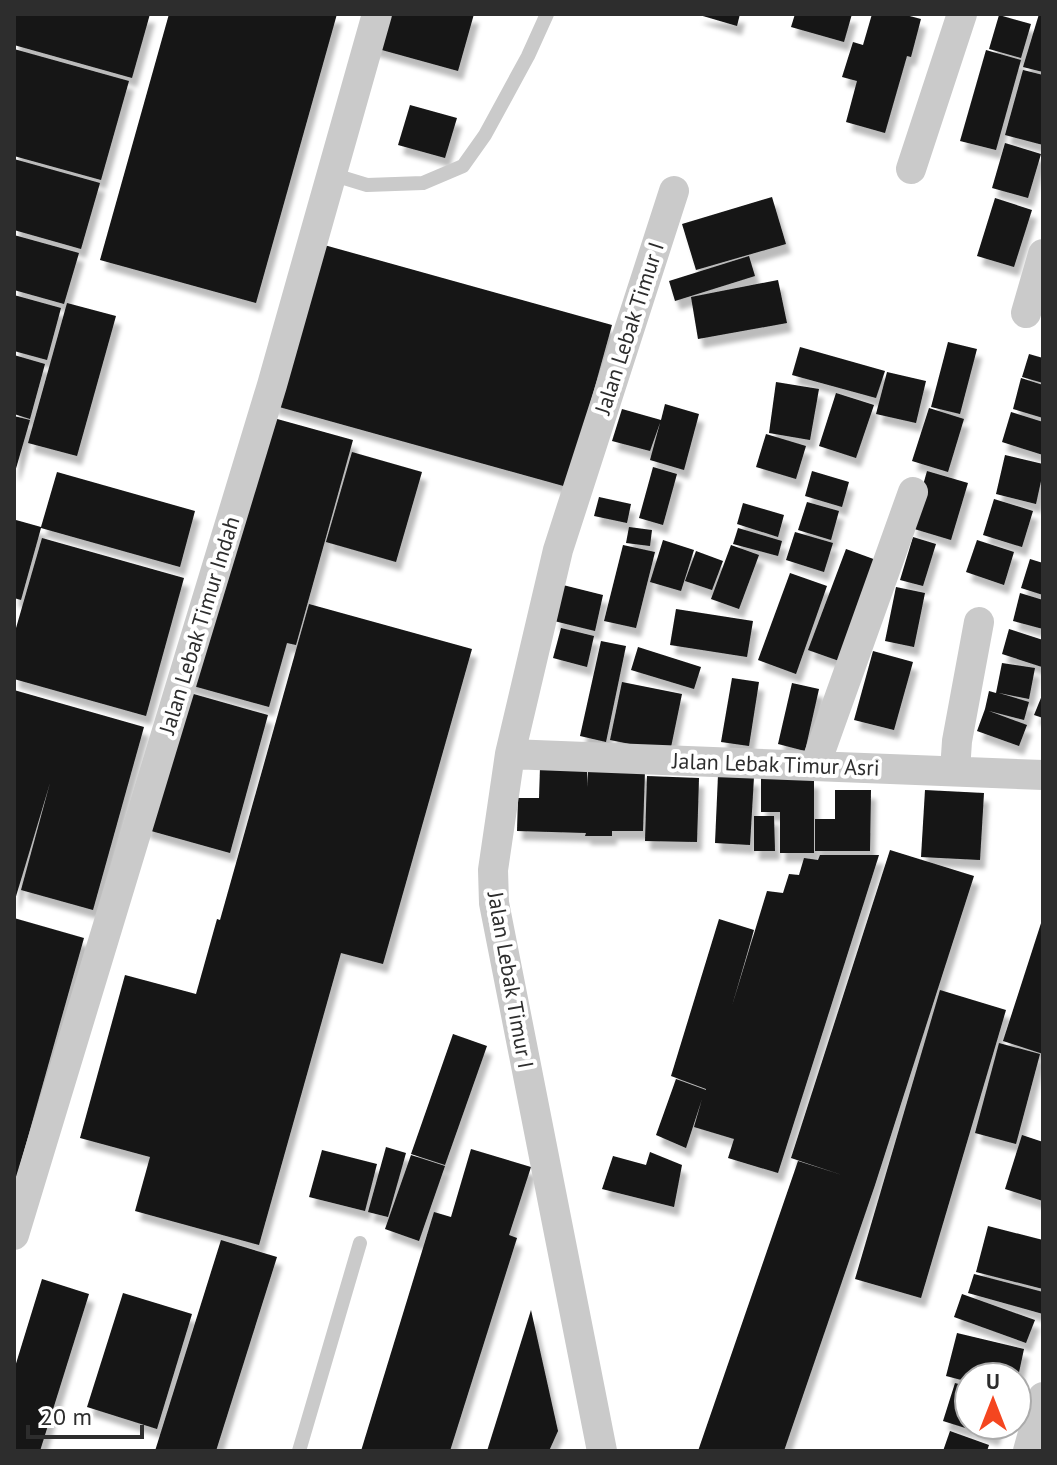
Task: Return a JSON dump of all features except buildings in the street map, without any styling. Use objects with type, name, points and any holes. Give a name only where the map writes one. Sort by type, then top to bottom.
[{"type":"street","name":"Jalan Lebak Timur Indah","points":[[14,1235],[272,385],[377,14]]},
{"type":"street","points":[[911,169],[962,14]]},
{"type":"street","name":"Jalan Lebak Timur I","points":[[602,1451],[492,887],[510,754],[558,550],[674,191]]},
{"type":"street","points":[[1026,313],[1043,254]]},
{"type":"street","points":[[815,766],[913,492]]},
{"type":"street","points":[[955,771],[957,741],[979,622]]},
{"type":"street","name":"Jalan Lebak Timur Asri","points":[[510,754],[1043,775]]},
{"type":"street","points":[[1028,1451],[1043,1397]]},
{"type":"lane","points":[[331,174],[367,185],[423,183],[463,166],[485,135],[547,14]]},
{"type":"lane","points":[[299,1451],[360,1243]]}]
